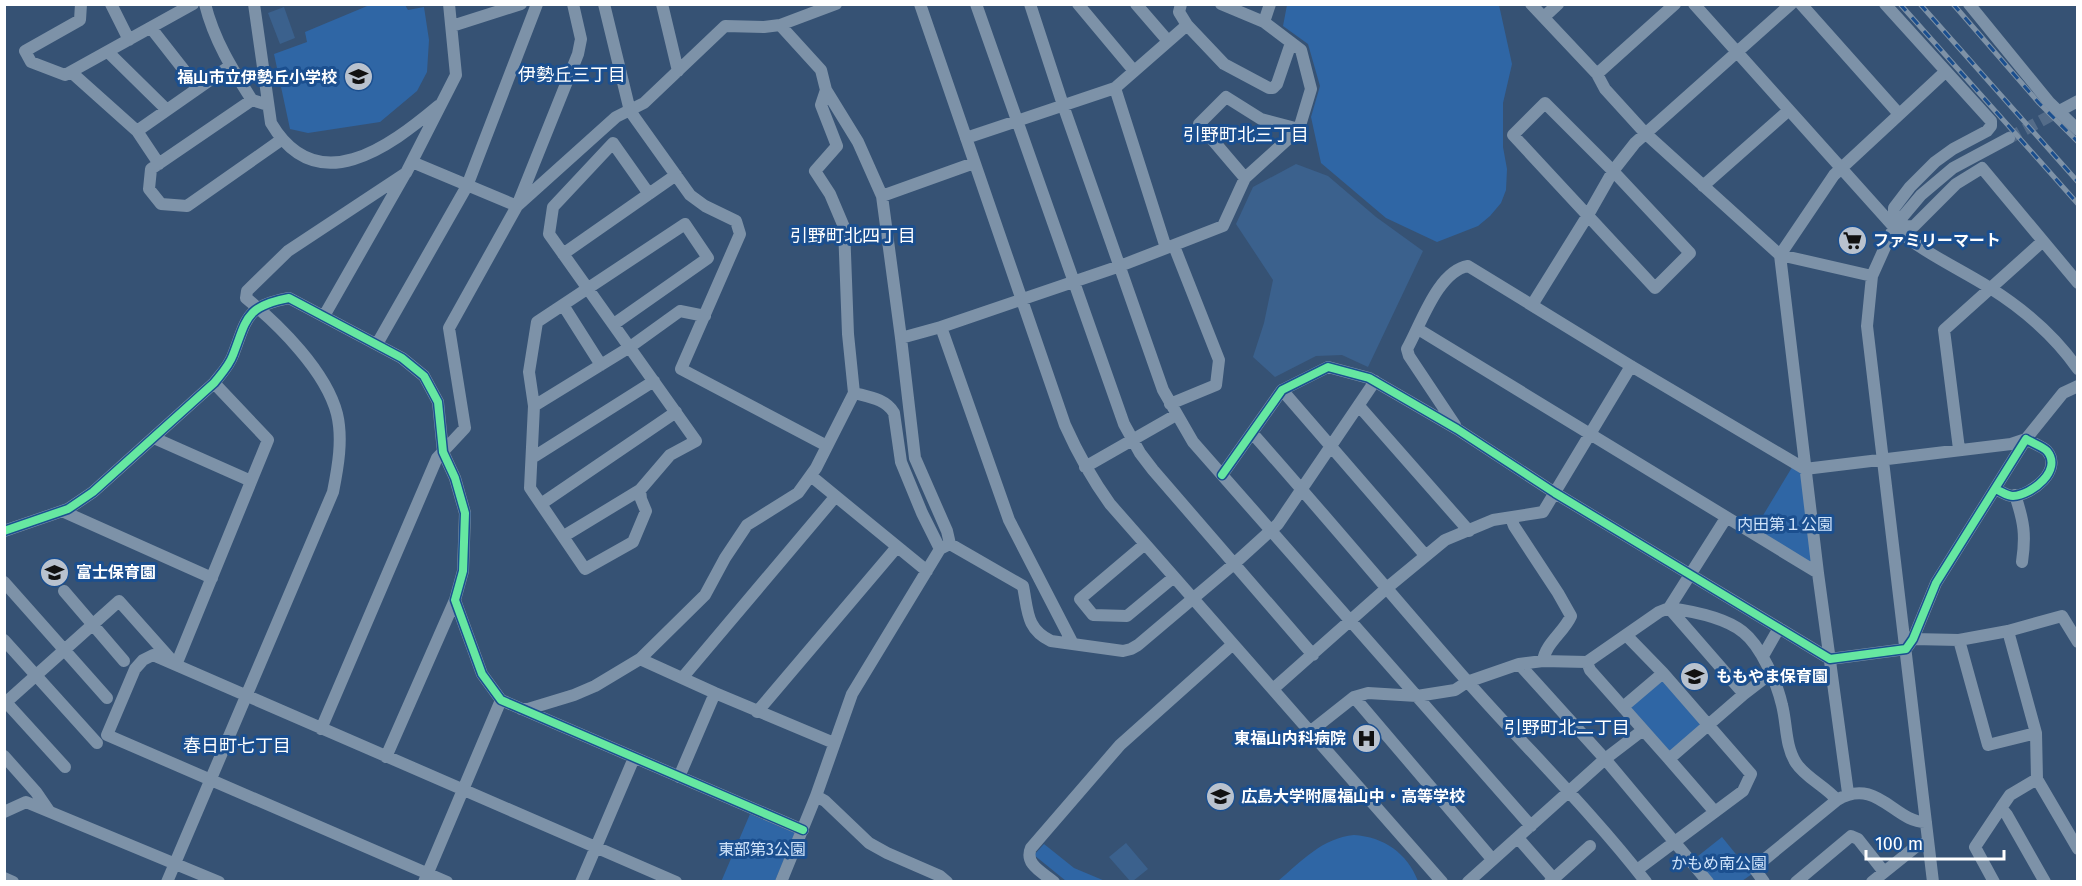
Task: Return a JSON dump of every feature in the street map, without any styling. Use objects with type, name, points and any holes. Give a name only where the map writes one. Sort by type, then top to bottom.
[{"type":"street","points":[[81,4],[80,20],[25,51],[31,62],[65,75],[193,4]]},
{"type":"street","points":[[111,4],[129,40]]},
{"type":"street","points":[[205,4],[211,27],[230,66],[252,100],[267,105]]},
{"type":"street","points":[[254,4],[271,123],[281,140],[306,157],[325,162],[343,162],[362,157],[381,148],[443,101]]},
{"type":"street","points":[[324,316],[383,216],[456,75],[449,4]]},
{"type":"street","points":[[452,26],[521,4]]},
{"type":"street","points":[[376,344],[467,186],[537,4]]},
{"type":"street","points":[[321,729],[437,458],[465,428],[449,328],[518,206],[578,54],[581,39],[573,4]]},
{"type":"street","points":[[604,4],[630,111],[690,195],[705,206],[736,221],[740,234],[681,369],[827,446]]},
{"type":"street","points":[[662,4],[678,71]]},
{"type":"street","points":[[518,206],[616,117],[644,103],[724,26],[780,25],[815,8],[836,4]]},
{"type":"street","points":[[920,4],[1065,425],[1085,467],[1110,504],[1442,882]]},
{"type":"street","points":[[976,4],[1116,406],[1132,440],[1153,470],[1313,655]]},
{"type":"street","points":[[1030,4],[1163,390],[1193,442],[1531,825]]},
{"type":"street","points":[[1078,4],[1134,71]]},
{"type":"street","points":[[1136,4],[1168,41]]},
{"type":"street","points":[[1181,4],[1179,12],[1187,25],[1224,64],[1269,88],[1277,84],[1291,43]]},
{"type":"street","points":[[902,338],[1120,266],[1223,226],[1245,178],[1299,129],[1311,89],[1300,50],[1264,22],[1221,4]]},
{"type":"street","points":[[1264,22],[1270,4]]},
{"type":"street","points":[[1531,4],[1597,75],[1605,89],[1645,134],[1779,255],[1872,276]]},
{"type":"street","points":[[1544,17],[1558,4]]},
{"type":"street","points":[[1597,75],[1675,4]]},
{"type":"street","points":[[1694,4],[1894,227],[1908,240],[1990,288],[2024,311],[2062,347],[2078,369]]},
{"type":"street","points":[[1532,305],[1613,171],[1645,134],[1791,4]]},
{"type":"street","points":[[1801,4],[1899,114]]},
{"type":"street","points":[[1885,4],[1991,120],[1991,126],[1987,130],[1935,162],[1910,187],[1894,208],[1894,227]]},
{"type":"street","points":[[1969,4],[2049,102],[2078,130]]},
{"type":"street","points":[[780,25],[820,70],[826,90],[858,142],[882,196],[902,338],[915,458],[947,531],[945,546],[927,571],[852,694],[816,796],[781,882]]},
{"type":"street","points":[[966,138],[1115,88],[1187,25]]},
{"type":"street","points":[[152,28],[198,88]]},
{"type":"street","points":[[108,52],[167,110]]},
{"type":"street","points":[[137,131],[230,66]]},
{"type":"street","points":[[71,72],[137,131],[159,164]]},
{"type":"street","points":[[1848,793],[1779,255],[1840,169],[1945,72]]},
{"type":"street","points":[[1085,467],[1132,440],[1173,409],[1216,385],[1219,360],[1170,247],[1115,88]]},
{"type":"street","points":[[520,709],[528,709],[574,695],[640,659],[705,595],[725,558],[747,525],[798,493],[811,476],[854,393],[848,334],[844,227],[830,194],[815,171],[837,146],[821,105],[826,90]]},
{"type":"street","points":[[1245,178],[1199,124],[1226,98],[1261,118],[1299,129]]},
{"type":"street","points":[[252,100],[151,169],[149,189],[161,204],[187,206],[281,140]]},
{"type":"street","points":[[2063,109],[2078,101]]},
{"type":"street","points":[[1545,103],[1690,253],[1655,288],[1588,215],[1513,135],[1545,103]]},
{"type":"street","points":[[1703,186],[1789,110]]},
{"type":"street","points":[[1933,882],[1909,644],[1882,458],[1867,326],[1872,276],[1894,227],[1921,195],[1953,168],[2009,138]]},
{"type":"street","points":[[564,536],[640,490],[670,455],[696,441],[549,234],[553,207],[613,143],[649,194]]},
{"type":"street","points":[[882,196],[974,163]]},
{"type":"street","points":[[409,167],[518,206]]},
{"type":"street","points":[[167,882],[333,492],[340,447],[336,413],[323,382],[304,355],[246,298],[247,291],[288,251],[409,167]]},
{"type":"street","points":[[1894,227],[1914,226],[1956,184],[1982,168],[2078,283]]},
{"type":"street","points":[[563,254],[676,175]]},
{"type":"street","points":[[614,324],[708,258],[685,224],[537,322],[529,372],[534,406],[530,488],[585,569],[633,542],[646,511],[640,500],[640,490]]},
{"type":"street","points":[[1959,449],[1944,330],[2043,241]]},
{"type":"street","points":[[1457,429],[1409,356],[1407,349],[1437,289],[1453,272],[1468,266],[1805,469],[2011,444],[2026,439],[2046,451],[2052,461],[2051,471],[2031,490],[2011,496],[1995,489]]},
{"type":"street","points":[[4,531],[62,511],[93,492],[213,383],[232,357],[243,325],[249,316],[274,301],[289,298],[402,358],[424,376],[438,402],[443,452],[455,478],[465,513],[463,571],[455,600],[386,757]]},
{"type":"street","points":[[564,305],[602,365]]},
{"type":"street","points":[[534,406],[630,347],[680,311],[705,316]]},
{"type":"street","points":[[941,327],[1009,520],[1073,644]]},
{"type":"street","points":[[1418,329],[1818,573]]},
{"type":"street","points":[[1273,689],[1445,540],[1493,520],[1543,512],[1631,366]]},
{"type":"street","points":[[1222,475],[1282,390],[1328,367],[1375,381],[1830,659],[1909,644],[1959,640],[2008,631],[2062,616],[2078,642]]},
{"type":"street","points":[[532,458],[654,381]]},
{"type":"street","points":[[854,393],[882,401],[888,404],[894,413],[901,462],[922,513],[945,546],[1023,586],[1028,615],[1035,631],[1051,641],[1123,651],[1131,649],[1193,599],[1272,530],[1331,448],[1375,381]]},
{"type":"street","points":[[176,665],[268,440],[213,383]]},
{"type":"street","points":[[1909,644],[1936,583],[2026,439],[2063,393],[2078,386]]},
{"type":"street","points":[[1282,390],[1425,555]]},
{"type":"street","points":[[1359,406],[1469,531]]},
{"type":"street","points":[[541,504],[676,412]]},
{"type":"street","points":[[1253,434],[1388,587],[1467,682],[1569,792],[1646,882]]},
{"type":"street","points":[[154,438],[251,481]]},
{"type":"street","points":[[811,476],[927,571]]},
{"type":"street","points":[[2015,495],[2025,538],[2022,562]]},
{"type":"street","points":[[683,677],[835,496]]},
{"type":"street","points":[[62,511],[212,578]]},
{"type":"street","points":[[1511,518],[1571,616],[1568,624],[1544,654],[1543,661]]},
{"type":"street","points":[[1670,608],[1726,518]]},
{"type":"street","points":[[1145,544],[1080,599],[1093,615],[1127,616],[1174,577]]},
{"type":"street","points":[[757,711],[897,547]]},
{"type":"street","points":[[4,582],[107,698]]},
{"type":"street","points":[[64,591],[124,661]]},
{"type":"street","points":[[455,600],[482,674],[501,700],[803,830]]},
{"type":"street","points":[[65,767],[5,702],[119,601],[176,665]]},
{"type":"street","points":[[1670,608],[1744,694]]},
{"type":"street","points":[[1311,731],[1354,697],[1368,693],[1417,696],[1455,690],[1467,682],[1519,664],[1543,661],[1587,662],[1659,612],[1670,608],[1700,613],[1744,633],[1763,656],[1782,705],[1785,732],[1796,762],[1818,785],[1837,800]]},
{"type":"street","points":[[1763,656],[1779,628]]},
{"type":"street","points":[[2008,631],[2036,733],[2037,779],[2076,842]]},
{"type":"street","points":[[1627,636],[1663,673],[1751,774],[1743,791],[1637,870]]},
{"type":"street","points":[[4,640],[97,743]]},
{"type":"street","points":[[1959,640],[1988,745],[2036,733]]},
{"type":"street","points":[[1054,882],[1030,862],[1028,855],[1031,848],[1120,745],[1233,644]]},
{"type":"street","points":[[447,882],[425,877],[211,779],[107,735],[135,669],[143,660],[153,655],[676,882]]},
{"type":"street","points":[[640,659],[834,744]]},
{"type":"street","points":[[1587,662],[1590,670],[1716,812]]},
{"type":"street","points":[[1519,664],[1605,759],[1708,882]]},
{"type":"street","points":[[1623,707],[1663,673]]},
{"type":"street","points":[[1669,759],[1770,674]]},
{"type":"street","points":[[679,777],[715,693]]},
{"type":"street","points":[[1354,697],[1492,859]]},
{"type":"street","points":[[425,877],[501,700]]},
{"type":"street","points":[[1468,882],[1605,759],[1643,729]]},
{"type":"street","points":[[4,756],[36,792],[49,812]]},
{"type":"street","points":[[581,882],[634,758]]},
{"type":"street","points":[[1992,881],[1975,847],[2010,795],[2037,779]]},
{"type":"street","points":[[1764,882],[1754,868],[1848,793],[1864,794],[1886,802],[1917,823],[1926,822]]},
{"type":"street","points":[[816,796],[825,801],[869,843],[886,853],[940,876],[947,882]]},
{"type":"street","points":[[4,812],[26,802],[219,882]]},
{"type":"street","points":[[2001,808],[2045,882]]},
{"type":"street","points":[[1796,882],[1851,836],[1858,839],[1884,872]]},
{"type":"street","points":[[1518,838],[1551,880],[1590,846]]},
{"type":"street","points":[[1872,882],[1918,845],[1928,842]]},
{"type":"street","points":[[4,878],[13,882]]},
{"type":"green space","name":"福山市立伊勢丘小学校","points":[[372,4],[405,5],[408,10],[424,7],[429,40],[427,72],[417,91],[380,122],[308,133],[290,129],[274,54],[307,42],[305,32]]},
{"type":"green space","points":[[1287,5],[1499,5],[1512,64],[1503,103],[1506,190],[1501,203],[1490,216],[1478,226],[1437,242],[1386,218],[1321,163],[1311,117],[1320,86],[1308,44],[1283,26]]},
{"type":"green space","name":"内田第１公園","points":[[1794,464],[1803,470],[1816,569],[1753,532]]},
{"type":"green space","points":[[1663,674],[1708,725],[1669,757],[1624,707]]},
{"type":"green space","name":"東部第3公園","points":[[750,814],[795,833],[775,881],[721,882]]},
{"type":"green space","points":[[1354,835],[1375,839],[1393,848],[1408,862],[1418,881],[1278,881],[1304,858],[1322,846]]},
{"type":"green space","name":"かもめ南公園","points":[[1722,837],[1752,874],[1742,881],[1710,881],[1693,860]]},
{"type":"green space","points":[[1044,844],[1074,868],[1105,881],[1066,881],[1034,855]]},
{"type":"shaded area","points":[[284,7],[295,38],[280,44],[268,13]]},
{"type":"shaded area","points":[[1296,164],[1328,176],[1376,217],[1423,251],[1368,367],[1342,355],[1316,356],[1275,377],[1253,357],[1264,323],[1273,280],[1236,224],[1253,187]]},
{"type":"shaded area","points":[[1126,843],[1148,869],[1133,881],[1130,881],[1109,857]]},
{"type":"tunnel","points":[[2009,138],[2063,109]]},
{"type":"railway","points":[[1900,4],[2078,204]]},
{"type":"railway","points":[[1920,4],[2078,182]]},
{"type":"railway","points":[[1953,4],[2039,103],[2078,142]]},
{"type":"cycle path","points":[[4,531],[68,509],[93,492],[214,383],[225,370],[245,323],[256,310],[264,305],[289,298],[402,358],[424,376],[438,402],[443,452],[455,478],[465,513],[463,571],[455,600],[482,674],[501,700],[803,830]]},
{"type":"cycle path","points":[[1222,475],[1282,390],[1328,367],[1369,378],[1457,429],[1555,493],[1830,659],[1906,649],[1913,639],[1936,583],[2026,439],[2047,451],[2051,458],[2051,466],[2043,480],[2036,486],[2021,495],[2013,496],[1995,489]]},
{"type":"place","name":"福山市立伊勢丘小学校","points":[[358,77]]},
{"type":"place","name":"ファミリーマート","points":[[1852,240]]},
{"type":"place","name":"富士保育園","points":[[55,572]]},
{"type":"place","name":"ももやま保育園","points":[[1695,676]]},
{"type":"place","name":"東福山内科病院","points":[[1367,738]]},
{"type":"place","name":"広島大学附属福山中・高等学校","points":[[1220,796]]},
{"type":"district","name":"伊勢丘三丁目","points":[[572,75]]},
{"type":"district","name":"引野町北三丁目","points":[[1246,135]]},
{"type":"district","name":"引野町北四丁目","points":[[853,236]]},
{"type":"district","name":"引野町北二丁目","points":[[1567,728]]},
{"type":"district","name":"春日町七丁目","points":[[237,746]]}]
